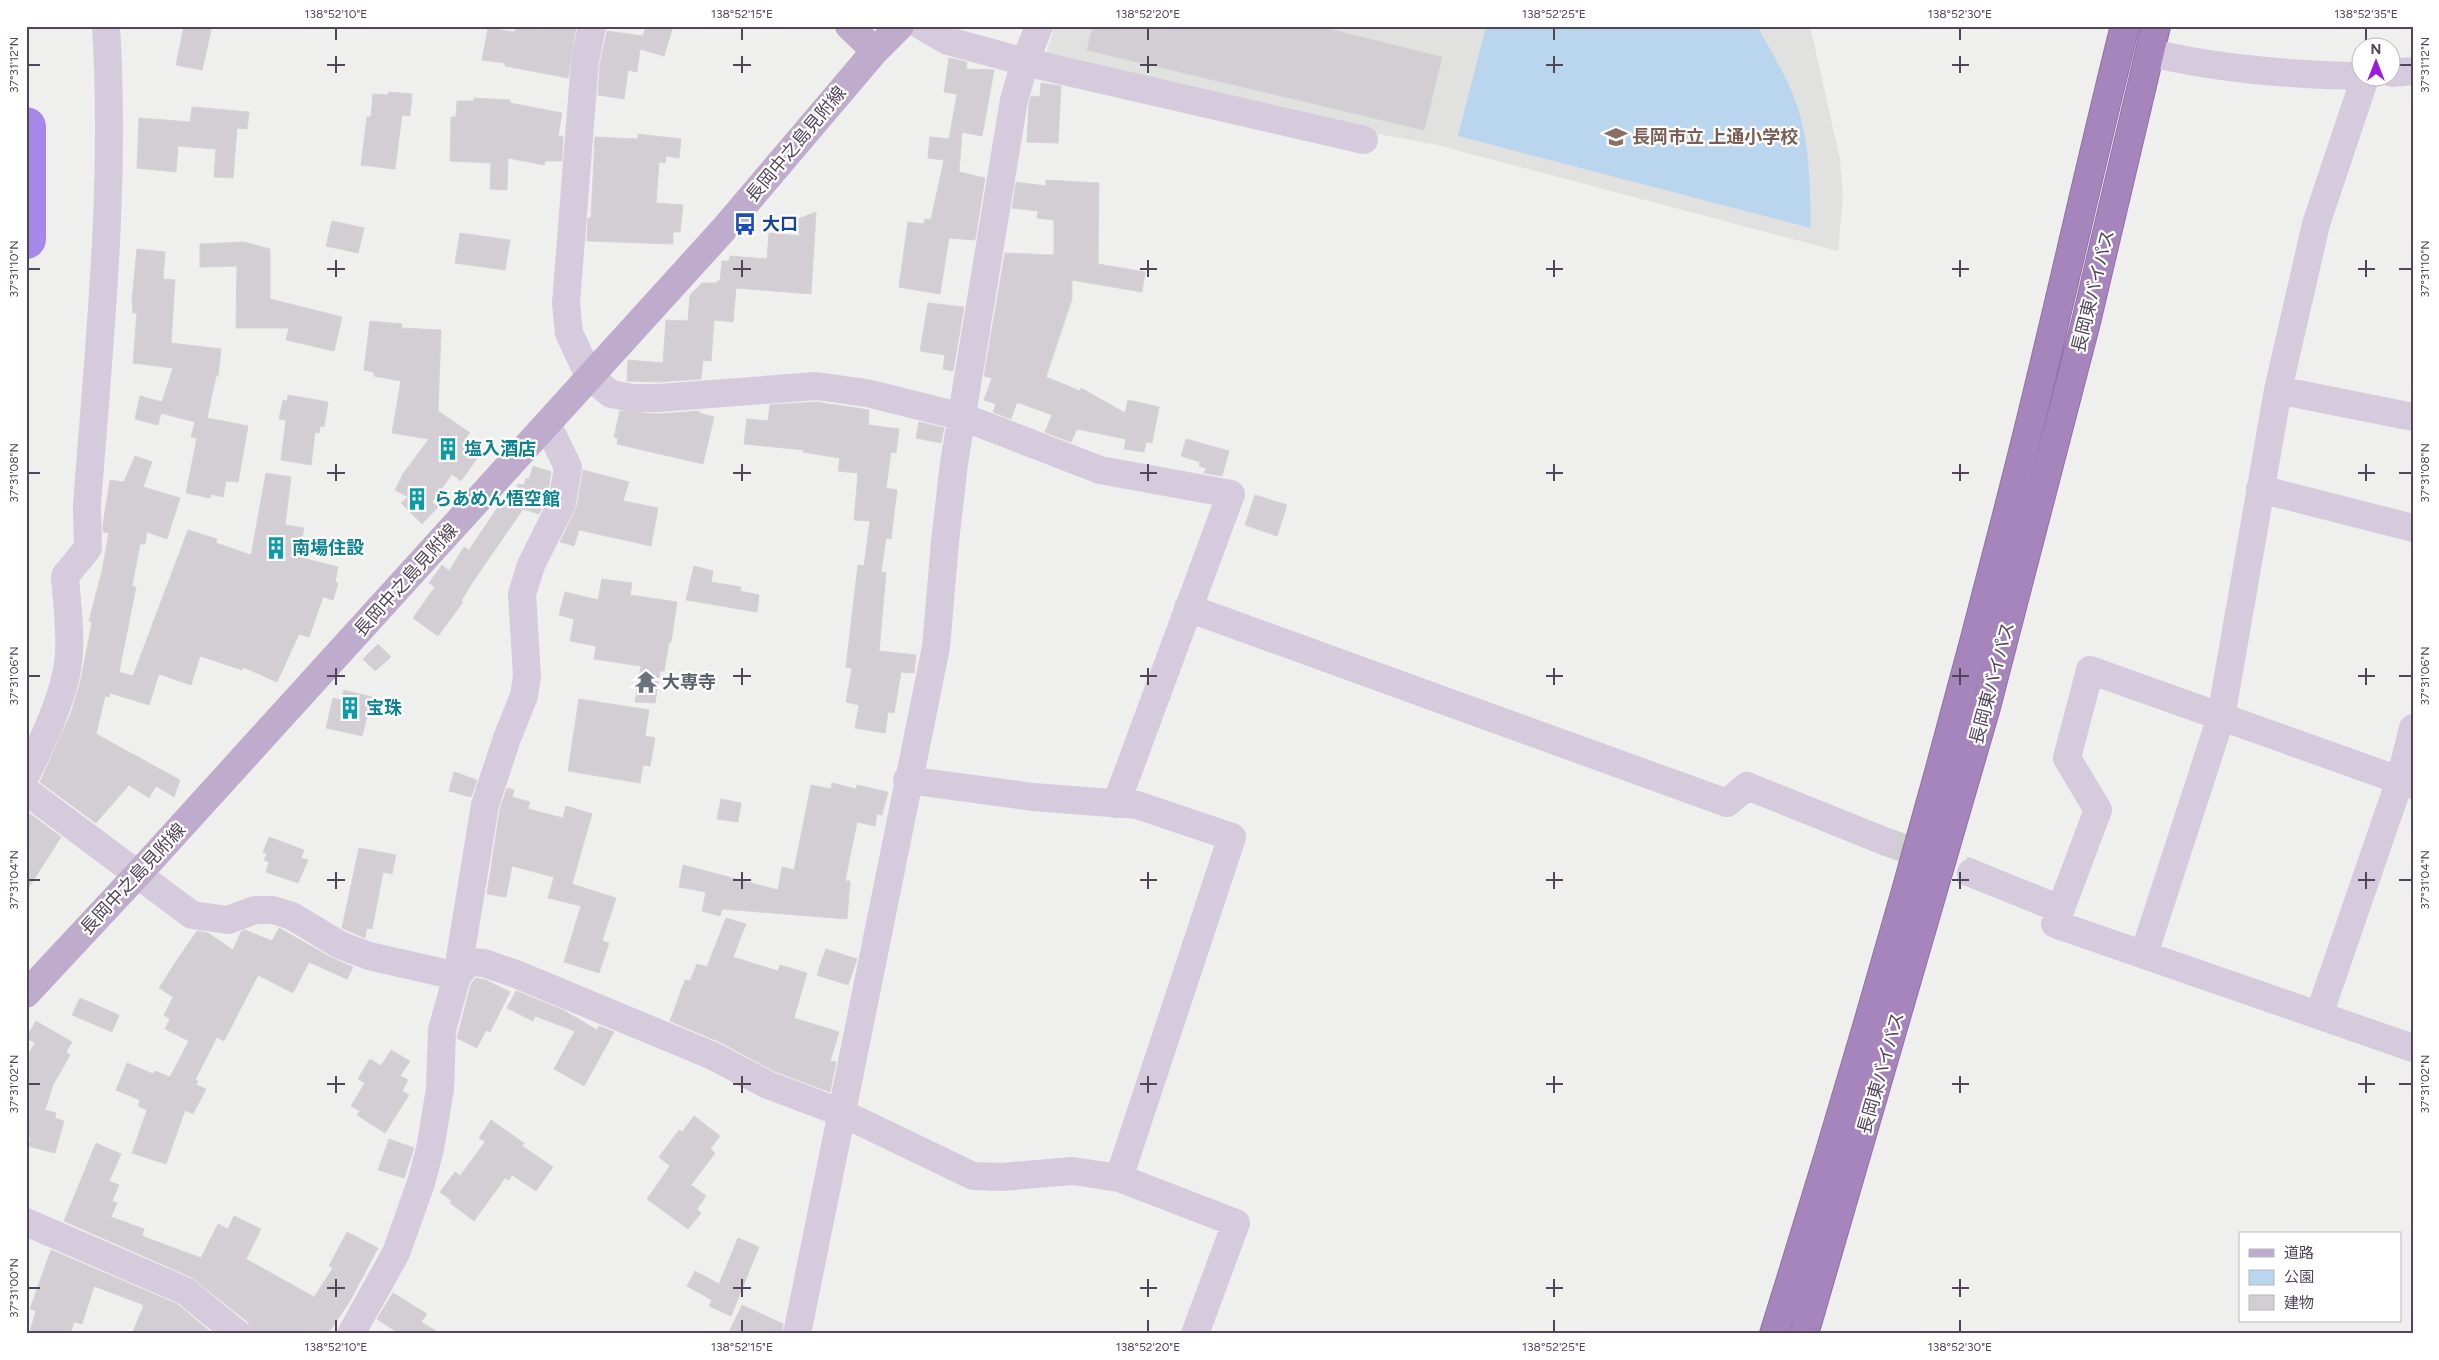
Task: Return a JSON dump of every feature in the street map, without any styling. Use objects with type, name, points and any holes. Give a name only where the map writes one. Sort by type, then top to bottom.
[{"type":"highway","name":"長岡東バイパス","points":[[1774,1334],[1810,1220],[1904,898],[1963,683],[2067,278],[2125,26]]},
{"type":"highway","name":"長岡東バイパス","points":[[1804,1334],[1984,717],[2086,322],[2156,26]]},
{"type":"main road","points":[[849,26],[876,51]]},
{"type":"main road","name":"長岡中之島見附線","points":[[26,994],[138,874],[724,229],[876,51],[900,26]]},
{"type":"street","points":[[26,775],[52,720],[66,674],[69,640],[65,576],[88,548],[87,505],[107,227],[109,71],[106,26]]},
{"type":"street","points":[[592,26],[585,61],[566,303],[569,333],[589,376],[611,394],[633,398],[725,394],[816,386],[867,393],[963,418],[1100,470],[1231,494],[1116,804]]},
{"type":"street","points":[[922,26],[948,41],[1025,62],[1364,140]]},
{"type":"street","points":[[797,1334],[907,780],[936,647],[954,463],[963,418],[1014,100],[1025,62],[1039,26]]},
{"type":"street","points":[[2151,53],[2178,59],[2289,75],[2352,76]]},
{"type":"street","points":[[2144,954],[2222,717],[2278,390],[2316,224],[2362,88]]},
{"type":"street","points":[[2278,390],[2413,417]]},
{"type":"street","points":[[351,1334],[396,1253],[421,1184],[430,1149],[440,1089],[442,1030],[457,976],[486,806],[507,738],[524,696],[527,676],[522,594],[531,565],[562,503],[568,467],[546,424]]},
{"type":"street","points":[[2260,489],[2413,528]]},
{"type":"street","points":[[1188,608],[1727,803],[1747,786],[1884,841]]},
{"type":"street","points":[[2406,783],[2090,670],[2067,758],[2098,810],[2055,924],[2413,1048]]},
{"type":"street","points":[[2319,1015],[2406,783],[2413,728]]},
{"type":"street","points":[[907,780],[1033,797],[1137,805],[1232,837],[1119,1178]]},
{"type":"street","points":[[26,791],[192,915],[228,920],[255,910],[273,910],[292,916],[340,945],[369,956],[457,976]]},
{"type":"street","points":[[1971,873],[2060,909]]},
{"type":"street","points":[[457,976],[468,962],[484,962],[516,974],[713,1056],[768,1085],[842,1113],[973,1176],[1002,1177],[1073,1171],[1119,1178],[1236,1223],[1195,1334]]},
{"type":"street","points":[[26,1222],[186,1291],[238,1334]]},
{"type":"shaded area","name":"長岡市立 上通小学校","points":[[1055,26],[1810,26],[1840,159],[1843,198],[1838,251],[1437,145],[1357,130],[1046,53]]},
{"type":"green space","points":[[1486,26],[1757,26],[1785,77],[1799,111],[1808,160],[1811,228],[1458,136]]},
{"type":"building","points":[[184,26],[212,26],[202,70],[176,65]]},
{"type":"building","points":[[516,26],[546,30],[547,26],[576,27],[568,78],[505,66],[505,63],[482,60],[488,28],[515,32]]},
{"type":"building","points":[[646,26],[673,26],[664,56],[640,49],[637,72],[628,70],[624,99],[598,95],[600,63],[607,31],[643,36],[642,40]]},
{"type":"building","points":[[1093,26],[1317,26],[1442,57],[1424,130],[1087,50]]},
{"type":"building","points":[[949,58],[967,62],[966,69],[994,70],[982,136],[962,132],[959,172],[985,178],[975,240],[949,238],[940,294],[899,287],[908,222],[924,224],[925,219],[931,220],[944,160],[928,158],[930,137],[949,139],[957,94],[944,92]]},
{"type":"building","points":[[1041,83],[1061,86],[1058,143],[1027,142],[1029,103],[1031,96],[1040,97]]},
{"type":"building","points":[[388,92],[412,94],[410,116],[402,115],[395,169],[361,165],[367,117],[371,117],[373,94],[388,95]]},
{"type":"building","points":[[474,98],[510,100],[510,103],[562,113],[558,136],[563,136],[562,161],[545,161],[544,165],[508,158],[507,190],[490,189],[491,163],[450,161],[451,117],[456,117],[457,101],[474,101]]},
{"type":"building","points":[[192,107],[249,112],[247,129],[237,128],[233,178],[214,177],[216,149],[178,146],[176,172],[137,168],[139,118],[190,122]]},
{"type":"building","points":[[638,134],[681,139],[679,158],[666,156],[665,163],[659,162],[656,203],[683,205],[680,232],[673,232],[673,244],[587,241],[588,218],[591,218],[595,137],[638,139]]},
{"type":"building","points":[[1046,180],[1099,183],[1098,264],[1145,272],[1142,292],[1072,280],[1072,299],[1046,377],[1080,391],[1081,388],[1125,413],[1128,400],[1159,407],[1152,443],[1146,442],[1144,452],[1124,449],[1126,439],[1077,429],[1071,442],[1045,432],[1052,415],[1017,402],[1011,419],[993,412],[996,404],[984,400],[992,378],[984,376],[1005,253],[1054,255],[1054,220],[1037,218],[1038,211],[1012,208],[1016,182],[1046,186]]},
{"type":"building","points":[[816,212],[811,294],[736,288],[733,322],[714,320],[711,361],[703,360],[701,379],[657,382],[627,381],[628,360],[663,363],[666,320],[688,321],[690,295],[702,283],[717,283],[717,281],[720,281],[722,261],[729,261],[730,256],[767,259],[769,233],[800,236],[795,220]]},
{"type":"building","points":[[332,221],[364,228],[358,253],[326,246]]},
{"type":"building","points":[[460,233],[510,240],[505,270],[455,263]]},
{"type":"building","points":[[244,242],[270,249],[270,299],[342,317],[334,351],[286,340],[289,328],[236,328],[237,266],[200,267],[200,244]]},
{"type":"building","points":[[137,249],[165,252],[163,279],[175,280],[171,343],[221,349],[218,376],[216,376],[207,418],[248,426],[238,482],[226,481],[223,497],[211,494],[210,498],[186,493],[197,438],[191,437],[195,422],[161,413],[158,425],[135,419],[140,396],[162,402],[173,368],[133,363],[137,313],[133,313],[132,300]]},
{"type":"building","points":[[928,303],[964,307],[953,371],[943,369],[945,355],[920,351]]},
{"type":"building","points":[[370,321],[402,324],[401,328],[441,330],[438,411],[470,433],[466,437],[477,445],[471,453],[478,457],[461,481],[452,474],[432,502],[438,507],[422,524],[401,503],[408,497],[395,490],[403,474],[429,439],[392,433],[401,381],[374,376],[374,372],[364,370]]},
{"type":"building","points":[[288,395],[328,402],[324,427],[320,426],[319,433],[315,432],[311,465],[281,460],[286,420],[279,419],[283,400],[287,401]]},
{"type":"building","points":[[816,402],[869,410],[868,425],[899,429],[896,453],[891,452],[886,488],[897,490],[891,539],[886,538],[881,572],[886,573],[879,651],[916,655],[914,673],[901,672],[894,713],[888,712],[885,733],[855,728],[859,705],[846,702],[852,668],[846,667],[858,565],[864,566],[870,521],[854,520],[858,473],[838,471],[840,458],[803,452],[804,450],[744,444],[747,419],[768,421],[770,405]]},
{"type":"building","points":[[620,411],[658,414],[699,411],[699,413],[714,417],[703,464],[617,444],[618,438],[614,437]]},
{"type":"building","points":[[919,422],[944,428],[941,443],[916,438]]},
{"type":"building","points":[[1186,439],[1229,451],[1222,476],[1204,473],[1206,468],[1199,466],[1200,462],[1181,456]]},
{"type":"building","points":[[135,456],[152,462],[143,487],[180,498],[167,539],[147,532],[145,544],[140,544],[132,586],[136,587],[119,672],[133,676],[188,530],[217,539],[216,543],[251,555],[266,473],[291,477],[285,525],[304,528],[298,557],[338,567],[335,582],[338,583],[333,600],[323,597],[309,637],[299,634],[277,682],[243,667],[242,670],[200,656],[191,685],[159,674],[149,705],[110,693],[109,697],[105,696],[96,734],[180,780],[174,797],[156,786],[149,798],[129,785],[96,823],[40,782],[71,713],[81,679],[92,622],[89,621],[102,571],[109,533],[103,532],[103,524],[110,480],[124,482]]},
{"type":"building","points":[[533,466],[551,472],[547,498],[539,514],[523,509],[472,583],[461,601],[463,602],[438,636],[413,618],[435,587],[429,583],[442,565],[449,571],[464,547],[469,550],[504,498],[514,501],[518,484],[524,485],[526,478],[529,479]]},
{"type":"building","points":[[583,470],[629,482],[623,501],[658,508],[651,546],[579,530],[574,546],[560,542],[577,506]]},
{"type":"building","points":[[1255,495],[1287,505],[1277,536],[1245,525]]},
{"type":"building","points":[[694,566],[713,571],[711,582],[741,587],[740,591],[759,595],[757,612],[686,600]]},
{"type":"building","points":[[602,579],[632,583],[630,595],[677,602],[671,642],[669,642],[664,671],[660,671],[655,703],[635,702],[641,666],[594,659],[596,646],[570,641],[574,619],[559,615],[565,592],[598,600]]},
{"type":"building","points":[[378,644],[391,657],[375,671],[363,659]]},
{"type":"building","name":"宝珠","points":[[344,690],[372,697],[362,736],[326,728],[333,698],[341,700]]},
{"type":"building","points":[[579,699],[649,710],[645,736],[655,738],[650,766],[643,765],[640,783],[568,771]]},
{"type":"building","points":[[454,772],[477,780],[471,797],[449,791]]},
{"type":"building","points":[[832,783],[856,789],[857,785],[888,792],[882,815],[877,814],[875,826],[857,822],[845,881],[850,881],[847,919],[722,909],[720,916],[702,911],[706,892],[679,887],[683,865],[778,890],[782,867],[794,870],[811,785],[831,789]]},
{"type":"building","points":[[507,788],[514,790],[512,797],[530,802],[528,809],[563,818],[566,806],[592,814],[572,884],[616,898],[602,941],[609,943],[599,973],[564,962],[581,906],[548,898],[554,877],[512,866],[506,897],[487,894],[500,809]]},
{"type":"building","points":[[721,799],[741,803],[738,822],[717,819]]},
{"type":"building","points":[[29,813],[61,837],[26,892],[26,817]]},
{"type":"building","points":[[269,837],[304,850],[301,858],[308,860],[298,883],[266,872],[269,862],[264,860],[267,854],[263,852]]},
{"type":"building","points":[[359,848],[396,855],[392,874],[383,872],[372,929],[367,928],[365,938],[342,928]]},
{"type":"building","points":[[726,918],[746,924],[733,957],[778,971],[780,965],[807,973],[794,1018],[839,1032],[830,1061],[836,1062],[830,1092],[774,1071],[720,1042],[670,1021],[685,980],[690,981],[697,964],[707,967]]},
{"type":"building","points":[[279,928],[332,958],[353,967],[347,979],[309,962],[293,993],[258,975],[224,1041],[217,1037],[195,1080],[198,1081],[196,1085],[206,1089],[193,1114],[185,1110],[166,1164],[132,1153],[147,1110],[138,1106],[140,1100],[116,1090],[127,1063],[153,1074],[155,1071],[170,1077],[189,1041],[165,1029],[170,1019],[164,1015],[173,997],[159,988],[177,960],[197,931],[208,933],[233,950],[241,932],[245,930],[272,941]]},
{"type":"building","points":[[826,949],[857,959],[848,985],[817,975]]},
{"type":"building","points":[[476,978],[486,980],[510,992],[490,1032],[486,1030],[477,1048],[457,1038],[471,984]]},
{"type":"building","points":[[516,991],[563,1010],[597,1030],[599,1026],[614,1032],[584,1086],[554,1069],[575,1031],[535,1016],[533,1021],[507,1008]]},
{"type":"building","points":[[80,998],[119,1015],[112,1032],[72,1015]]},
{"type":"building","points":[[36,1021],[72,1042],[66,1052],[70,1055],[53,1085],[45,1110],[56,1113],[55,1118],[64,1121],[55,1153],[28,1146],[31,1138],[26,1137],[26,1058],[35,1043],[26,1038]]},
{"type":"building","points":[[391,1050],[410,1061],[400,1076],[408,1080],[402,1091],[409,1095],[385,1133],[357,1115],[360,1111],[351,1106],[365,1083],[358,1079],[370,1059],[381,1066]]},
{"type":"building","points":[[694,1116],[720,1136],[710,1149],[715,1153],[691,1185],[706,1196],[697,1209],[701,1213],[688,1229],[647,1199],[670,1166],[659,1157],[679,1130],[682,1132]]},
{"type":"building","points":[[491,1120],[524,1143],[522,1146],[553,1167],[536,1191],[512,1175],[509,1180],[505,1178],[474,1221],[450,1203],[452,1201],[440,1192],[455,1172],[460,1176],[485,1142],[479,1138]]},
{"type":"building","points":[[389,1139],[414,1148],[404,1178],[378,1170]]},
{"type":"building","points":[[96,1143],[121,1154],[109,1181],[119,1185],[112,1201],[117,1203],[111,1217],[144,1229],[142,1236],[201,1258],[218,1224],[228,1229],[234,1216],[261,1229],[246,1259],[314,1297],[333,1268],[329,1266],[347,1232],[378,1248],[351,1299],[328,1334],[253,1334],[248,1322],[191,1277],[64,1221]]},
{"type":"building","points":[[738,1238],[759,1247],[731,1316],[709,1306],[712,1300],[687,1286],[695,1271],[719,1284]]},
{"type":"building","points":[[51,1250],[177,1304],[213,1334],[132,1334],[144,1305],[94,1286],[82,1324],[74,1322],[70,1334],[29,1334],[36,1311],[30,1309]]},
{"type":"building","points":[[393,1293],[427,1314],[421,1322],[441,1334],[400,1334],[377,1319]]},
{"type":"building","points":[[742,1305],[783,1324],[782,1334],[728,1334]]},
{"type":"waterway","points":[[26,127],[26,239]]},
{"type":"tunnel","points":[[1884,841],[1971,873]]},
{"type":"place","name":"長岡市立 上通小学校","points":[[1616,137]]},
{"type":"place","name":"大口","points":[[745,224]]},
{"type":"place","name":"塩入酒店","points":[[448,449]]},
{"type":"place","name":"らあめん悟空館","points":[[417,499]]},
{"type":"place","name":"南場住設","points":[[276,548]]},
{"type":"place","name":"大専寺","points":[[646,682]]},
{"type":"place","name":"宝珠","points":[[350,708]]}]
